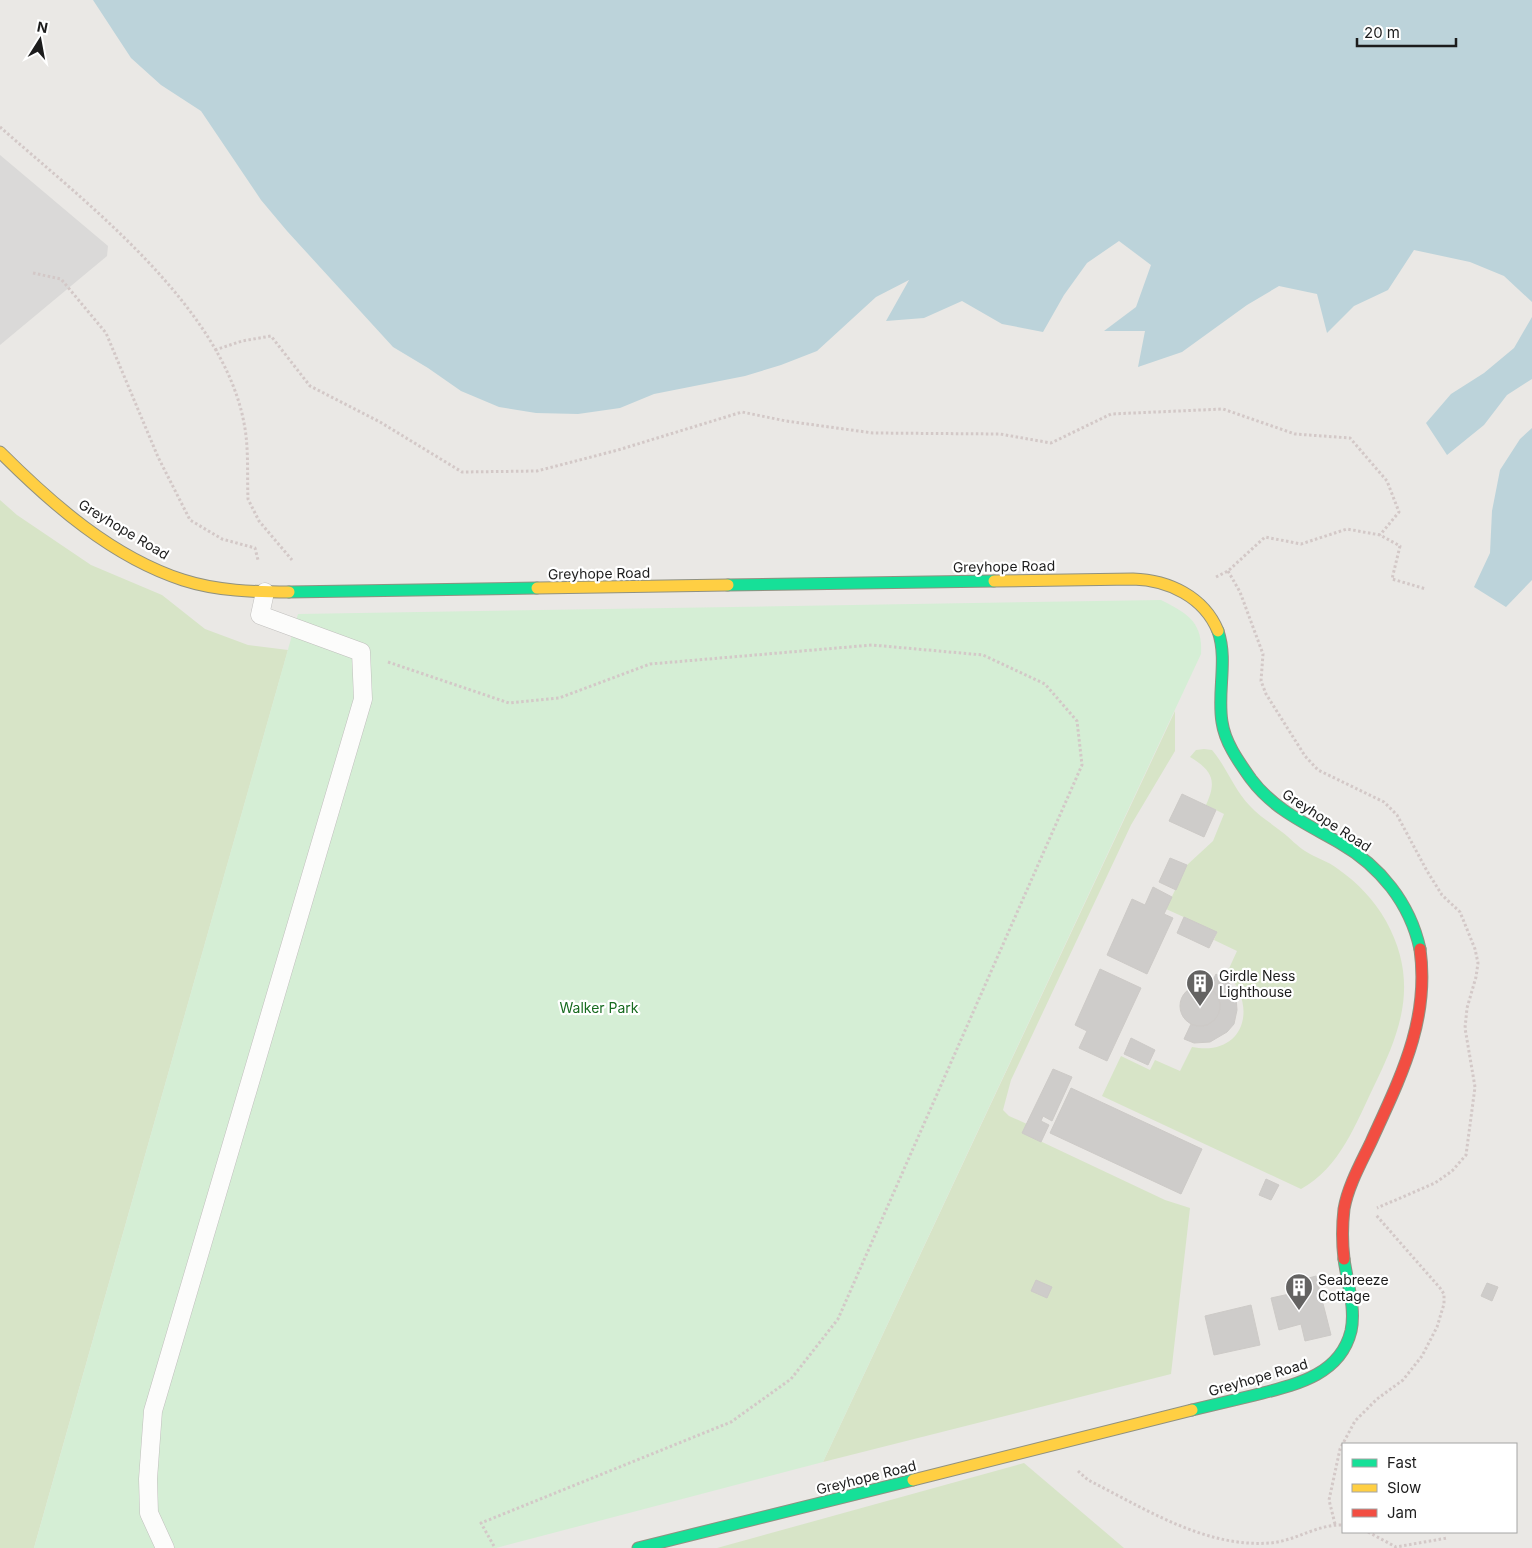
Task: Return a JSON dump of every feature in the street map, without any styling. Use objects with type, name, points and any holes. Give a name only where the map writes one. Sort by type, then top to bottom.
[{"type":"street","name":"Greyhope Road","points":[[0,452],[26,480],[85,527],[149,566],[211,587],[265,592],[1153,579],[1170,584],[1196,600],[1213,617],[1222,642],[1221,716],[1223,730],[1232,749],[1253,783],[1270,801],[1295,819],[1350,849],[1378,872],[1396,892],[1414,926],[1421,950],[1423,977],[1421,1008],[1407,1060],[1358,1171],[1343,1210],[1342,1247],[1354,1317],[1352,1332],[1338,1358],[1329,1368],[1302,1384],[638,1548]]},
{"type":"lane","points":[[165,1548],[149,1513],[148,1479],[153,1412],[362,700],[361,652],[260,615],[265,592]]},
{"type":"path","points":[[0,128],[103,217],[138,252],[176,294],[215,350],[238,401],[244,423],[248,499],[252,509],[296,564]]},
{"type":"path","points":[[33,273],[61,279],[106,333],[158,457],[190,520],[222,539],[255,548],[265,592]]},
{"type":"path","points":[[215,350],[271,336],[310,386],[380,422],[462,472],[537,471],[618,450],[742,412],[786,422],[874,433],[1000,434],[1051,443],[1111,414],[1223,409],[1295,434],[1350,438],[1387,481],[1399,512],[1380,534]]},
{"type":"path","points":[[1212,579],[1228,571],[1265,537],[1301,544],[1346,529],[1380,534],[1400,546],[1392,579],[1426,588]]},
{"type":"path","points":[[361,652],[509,703],[558,698],[650,664],[872,646],[983,655],[1045,684],[1077,721],[1082,765],[838,1319],[791,1379],[731,1422],[482,1523],[495,1548]]},
{"type":"path","points":[[1053,1446],[1066,1462],[1088,1480],[1169,1520],[1218,1539],[1256,1544],[1274,1543],[1294,1538],[1316,1528],[1342,1525]]},
{"type":"path","points":[[1370,1533],[1396,1548],[1447,1538]]},
{"type":"green space","points":[[0,500],[17,515],[91,565],[162,595],[205,629],[248,645],[288,650],[34,1548],[0,1548]]},
{"type":"green space","name":"Walker Park","points":[[1161,600],[1186,614],[1192,620],[1199,634],[1201,654],[823,1462],[496,1548],[34,1548],[298,614]]},
{"type":"green space","points":[[1175,711],[1175,751],[1131,825],[1011,1080],[1003,1110],[1009,1116],[1027,1124],[1023,1133],[1165,1200],[1190,1208],[1171,1374],[823,1462]]},
{"type":"green space","points":[[1196,750],[1212,750],[1240,794],[1257,813],[1302,849],[1338,869],[1365,892],[1386,921],[1396,943],[1402,964],[1403,1005],[1399,1025],[1384,1065],[1345,1144],[1326,1169],[1315,1180],[1301,1189],[1102,1096],[1121,1056],[1150,1070],[1155,1060],[1180,1071],[1192,1047],[1209,1048],[1223,1045],[1234,1037],[1241,1027],[1242,1001],[1237,987],[1227,973],[1237,951],[1214,940],[1217,932],[1166,909],[1187,865],[1213,841],[1224,814],[1206,805],[1211,789],[1211,777],[1204,767],[1190,757]]},
{"type":"green space","points":[[1024,1463],[1124,1548],[717,1548]]},
{"type":"shaded area","points":[[0,155],[108,246],[107,256],[0,345]]},
{"type":"water","points":[[93,0],[1532,0],[1532,302],[1504,276],[1470,262],[1414,250],[1388,290],[1354,306],[1327,333],[1317,294],[1279,286],[1247,305],[1182,352],[1138,367],[1145,331],[1104,331],[1136,307],[1151,265],[1119,241],[1087,263],[1064,295],[1043,332],[1002,324],[962,301],[924,318],[886,321],[909,280],[876,297],[817,351],[781,365],[745,376],[654,394],[620,408],[578,414],[536,413],[499,407],[461,391],[393,347],[261,200],[201,111],[161,85],[131,58]]},
{"type":"water","points":[[1532,317],[1532,379],[1507,395],[1484,425],[1447,455],[1426,423],[1451,394],[1484,373],[1514,348]]},
{"type":"water","points":[[1532,428],[1532,580],[1506,607],[1474,587],[1490,553],[1492,511],[1500,470],[1520,439]]},
{"type":"building","points":[[1182,794],[1216,810],[1204,837],[1169,821]]},
{"type":"building","points":[[1170,858],[1187,865],[1176,890],[1159,882]]},
{"type":"building","points":[[1153,887],[1172,897],[1164,914],[1173,918],[1147,974],[1107,955],[1132,899],[1145,905]]},
{"type":"building","points":[[1184,917],[1217,932],[1209,948],[1177,933]]},
{"type":"building","points":[[1100,969],[1141,988],[1107,1061],[1079,1048],[1087,1031],[1075,1025]]},
{"type":"building","points":[[1216,974],[1230,984],[1236,997],[1237,1010],[1234,1024],[1227,1032],[1210,1042],[1194,1043],[1184,1039],[1191,1024],[1206,1025],[1217,1017],[1220,1004],[1214,992],[1209,988]]},
{"type":"building","name":"Girdle Ness Lighthouse","points":[[1200,986],[1211,989],[1217,995],[1220,1006],[1217,1017],[1211,1023],[1200,1026],[1189,1023],[1183,1017],[1180,1006],[1183,995],[1189,989]]},
{"type":"building","points":[[1131,1038],[1155,1050],[1148,1065],[1124,1054]]},
{"type":"building","points":[[1053,1069],[1072,1077],[1052,1121],[1043,1116],[1041,1121],[1049,1125],[1041,1142],[1022,1133]]},
{"type":"building","points":[[1071,1088],[1202,1149],[1181,1194],[1050,1133]]},
{"type":"building","points":[[1266,1179],[1279,1185],[1271,1200],[1259,1195]]},
{"type":"building","name":"Seabreeze Cottage","points":[[1316,1276],[1331,1335],[1305,1341],[1301,1324],[1279,1330],[1271,1298],[1294,1293],[1291,1283]]},
{"type":"building","points":[[1036,1280],[1052,1287],[1047,1298],[1031,1291]]},
{"type":"building","points":[[1487,1283],[1498,1287],[1492,1301],[1481,1296]]},
{"type":"building","points":[[1251,1305],[1260,1345],[1214,1355],[1205,1316]]},
{"type":"traffic: fast","points":[[728,585],[994,581]]},
{"type":"traffic: fast","points":[[289,592],[537,588]]},
{"type":"traffic: fast","points":[[1218,631],[1222,653],[1222,722],[1229,745],[1237,759],[1260,790],[1281,808],[1303,823],[1355,852],[1380,875],[1401,901],[1409,916],[1420,949]]},
{"type":"traffic: fast","points":[[1192,1410],[1300,1382],[1314,1376],[1337,1359],[1345,1346],[1351,1331],[1352,1322],[1352,1304],[1344,1259]]},
{"type":"traffic: fast","points":[[638,1548],[913,1480]]},
{"type":"traffic: slow","points":[[0,452],[41,491],[84,527],[132,558],[183,580],[209,587],[289,592]]},
{"type":"traffic: slow","points":[[994,581],[1133,579],[1160,583],[1172,587],[1194,600],[1212,619],[1218,631]]},
{"type":"traffic: slow","points":[[537,588],[728,585]]},
{"type":"traffic: slow","points":[[913,1480],[1192,1410]]},
{"type":"traffic: jam","points":[[1344,1259],[1343,1222],[1344,1209],[1349,1192],[1402,1072],[1417,1025],[1421,1001],[1420,949]]},
{"type":"place","name":"Girdle Ness Lighthouse","points":[[1200,1007]]},
{"type":"place","name":"Seabreeze Cottage","points":[[1299,1311]]}]
